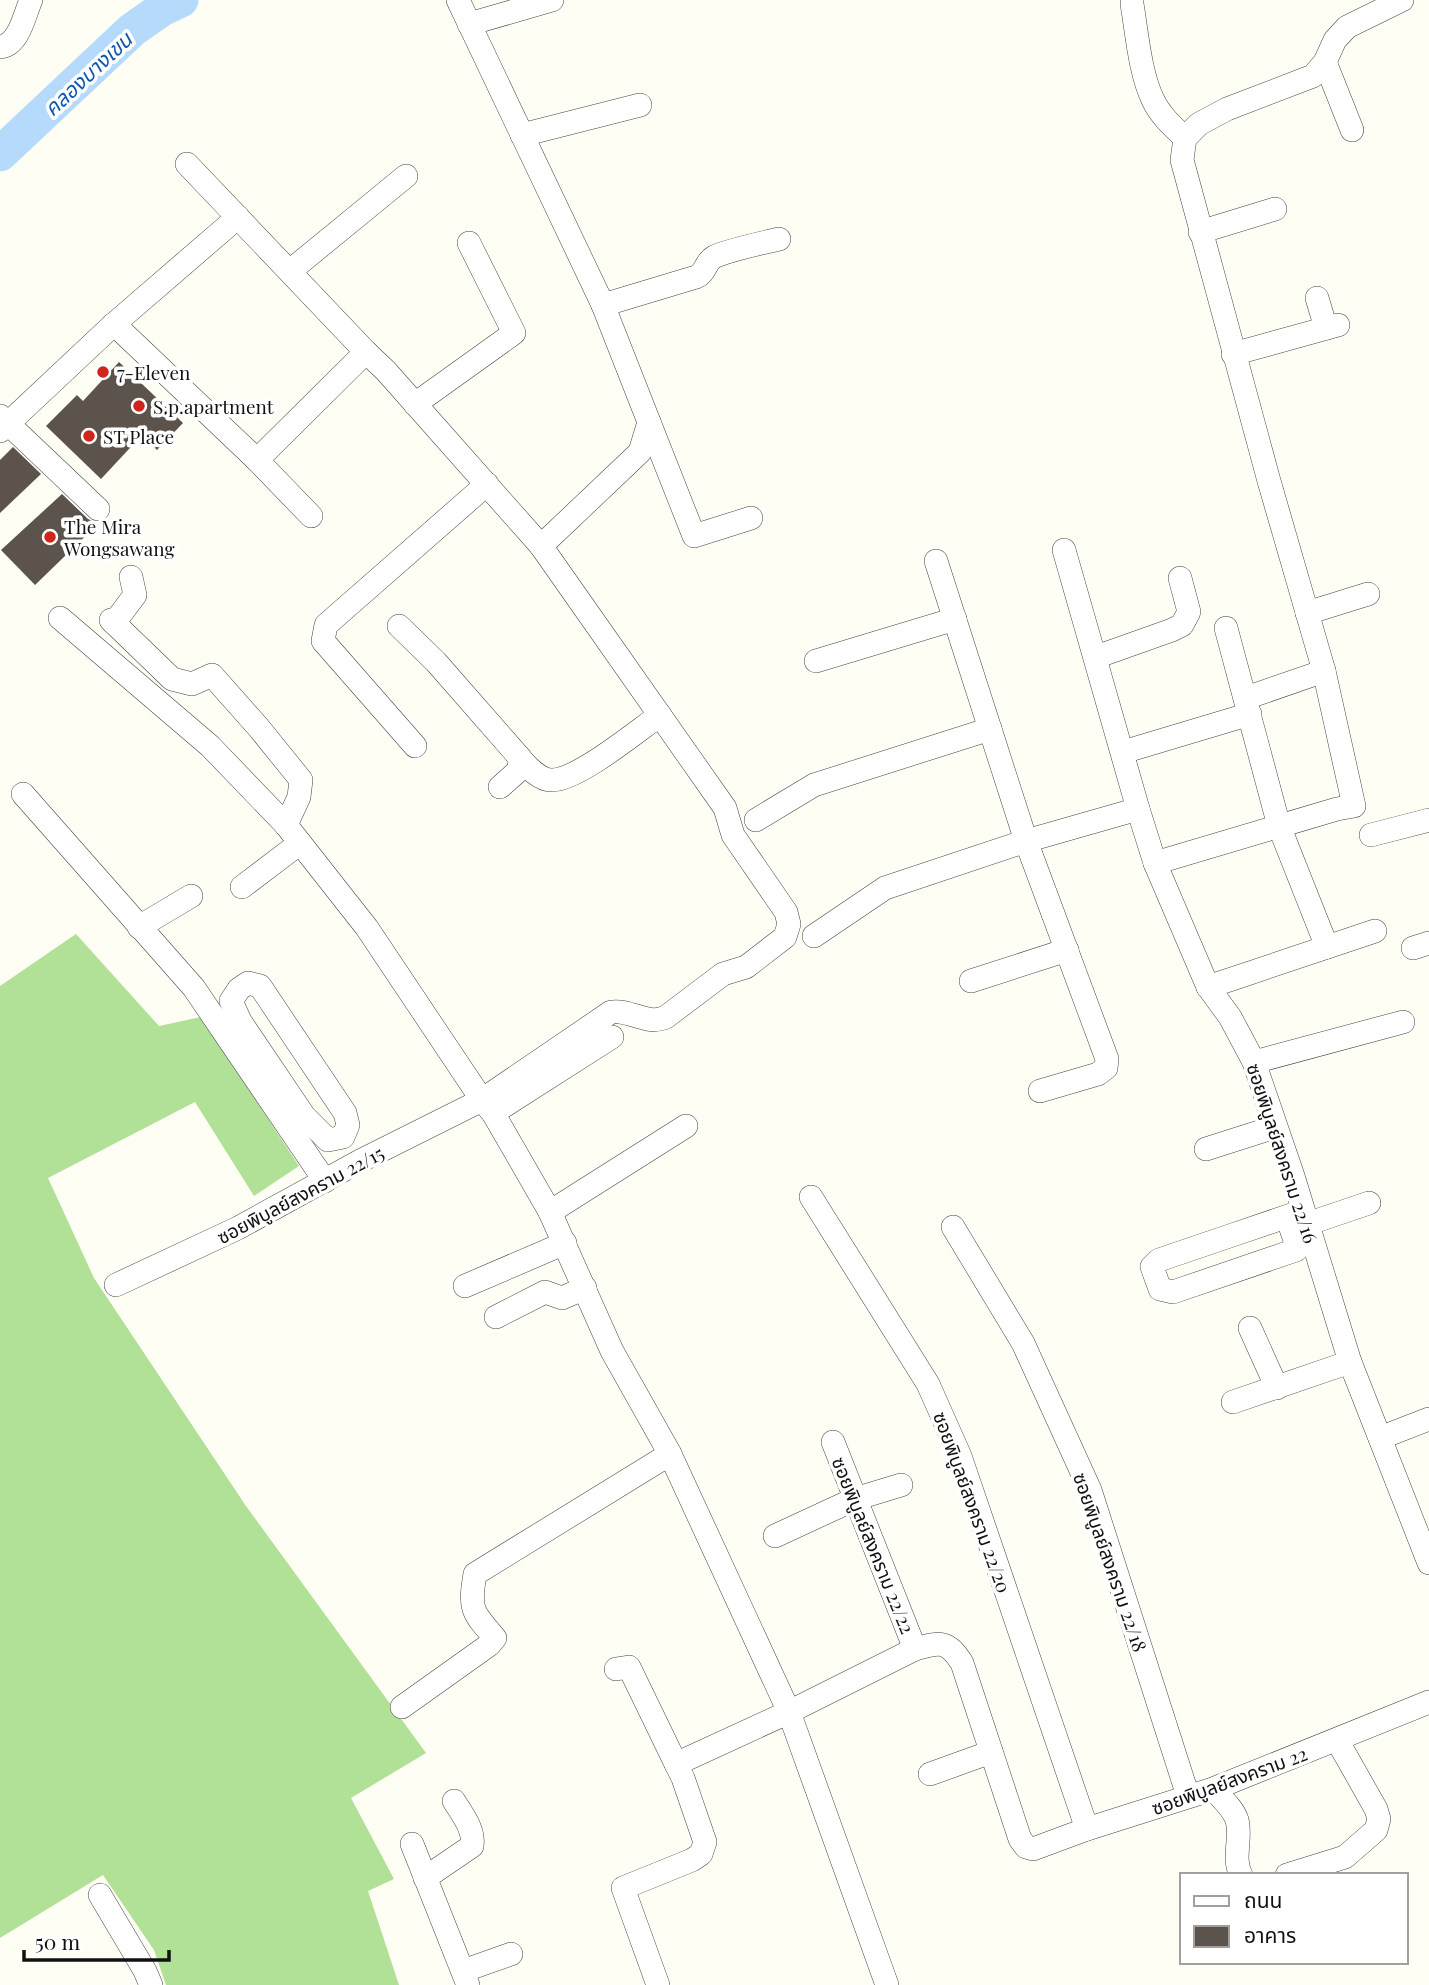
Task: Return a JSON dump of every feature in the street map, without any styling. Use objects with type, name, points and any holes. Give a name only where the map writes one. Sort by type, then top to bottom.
[{"type":"street","points":[[0,47],[14,42],[31,0]]},
{"type":"street","points":[[458,0],[603,305],[694,536],[751,518]]},
{"type":"street","points":[[470,24],[552,0]]},
{"type":"street","points":[[1155,863],[1354,806],[1324,671],[1233,354],[1182,160],[1185,138],[1199,124],[1227,109],[1313,76],[1325,62],[1335,40],[1347,27],[1402,0]]},
{"type":"street","points":[[1132,4],[1140,52],[1153,101],[1185,138]]},
{"type":"street","points":[[1325,62],[1352,130]]},
{"type":"street","points":[[522,135],[640,105]]},
{"type":"street","points":[[187,164],[386,371],[541,546],[726,808],[733,835],[786,912],[789,924],[785,937],[746,967],[723,974],[658,1021],[622,1010],[611,1012],[488,1106]]},
{"type":"street","points":[[290,271],[406,176]]},
{"type":"street","points":[[1200,232],[1275,209]]},
{"type":"street","points":[[98,509],[3,423],[238,217]]},
{"type":"street","points":[[603,305],[699,276],[716,256],[779,239]]},
{"type":"street","points":[[415,404],[514,332],[469,243]]},
{"type":"street","points":[[1233,354],[1332,326],[1317,298]]},
{"type":"street","points":[[114,324],[257,460],[311,516]]},
{"type":"street","points":[[257,460],[366,352]]},
{"type":"street","points":[[541,546],[640,452],[649,422]]},
{"type":"street","points":[[415,746],[323,641],[327,625],[487,484]]},
{"type":"street","name":"ซอยพิบูลย์สงคราม 22/16","points":[[1065,550],[1155,863],[1208,987],[1230,1017],[1254,1062],[1299,1217],[1350,1362],[1429,1563]]},
{"type":"street","points":[[936,561],[1026,841],[1107,1059],[1106,1068],[1098,1074],[1040,1091]]},
{"type":"street","points":[[131,577],[135,595],[113,621],[172,679],[192,684],[212,676],[301,780],[293,834],[242,887]]},
{"type":"street","points":[[1096,657],[1182,625],[1189,612],[1181,578]]},
{"type":"street","points":[[1307,613],[1368,594]]},
{"type":"street","points":[[60,618],[210,746],[293,834],[368,928],[488,1106],[550,1212],[612,1351],[670,1454],[789,1712],[887,1985]]},
{"type":"street","points":[[816,661],[955,619]]},
{"type":"street","points":[[398,626],[436,662],[521,759],[518,771],[500,787]]},
{"type":"street","points":[[1226,628],[1279,826],[1327,947]]},
{"type":"street","points":[[1123,752],[1248,706],[1324,671]]},
{"type":"street","points":[[517,755],[535,774],[551,781],[572,775],[591,764],[660,715]]},
{"type":"street","points":[[756,820],[814,785],[990,729]]},
{"type":"street","points":[[23,794],[194,988],[325,1181]]},
{"type":"street","points":[[814,936],[885,888],[1026,841],[1138,809]]},
{"type":"street","points":[[1371,835],[1429,820]]},
{"type":"street","points":[[139,927],[191,896]]},
{"type":"street","points":[[1208,987],[1375,931]]},
{"type":"street","points":[[971,981],[1067,950]]},
{"type":"street","points":[[248,984],[260,986],[345,1113],[348,1125],[343,1136],[328,1140],[304,1116],[240,1021],[231,1001],[239,989],[248,984]]},
{"type":"street","points":[[1254,1062],[1403,1022]]},
{"type":"street","points":[[488,1106],[612,1037]]},
{"type":"street","name":"ซอยพิบูลย์สงคราม 22/15","points":[[116,1285],[237,1228],[360,1161],[488,1106]]},
{"type":"street","points":[[550,1212],[686,1126]]},
{"type":"street","points":[[1206,1149],[1275,1127]]},
{"type":"street","points":[[343,1136],[360,1161]]},
{"type":"street","name":"ซอยพิบูลย์สงคราม 22/20","points":[[811,1197],[928,1384],[960,1456],[1087,1829]]},
{"type":"street","points":[[1299,1217],[1296,1250],[1173,1292],[1160,1289],[1152,1267],[1159,1260],[1220,1239],[1299,1217],[1369,1203]]},
{"type":"street","name":"ซอยพิบูลย์สงคราม 22/18","points":[[953,1227],[1023,1343],[1090,1490],[1188,1796]]},
{"type":"street","points":[[1220,1239],[1231,1272]]},
{"type":"street","points":[[465,1286],[565,1243]]},
{"type":"street","points":[[496,1317],[545,1292],[562,1298],[584,1288]]},
{"type":"street","points":[[1250,1328],[1277,1388]]},
{"type":"street","points":[[1233,1402],[1350,1362]]},
{"type":"street","points":[[1380,1438],[1429,1419]]},
{"type":"street","name":"ซอยพิบูลย์สงคราม 22/22","points":[[833,1442],[915,1649]]},
{"type":"street","points":[[402,1707],[489,1646],[495,1638],[473,1612],[471,1596],[475,1574],[670,1454]]},
{"type":"street","points":[[775,1536],[855,1499],[901,1485]]},
{"type":"street","points":[[676,1764],[789,1712],[915,1649],[935,1643],[946,1644],[953,1649],[962,1663],[991,1752],[930,1774]]},
{"type":"street","points":[[616,1669],[629,1667],[683,1778],[705,1842],[701,1854],[692,1860],[623,1888],[658,1985]]},
{"type":"street","name":"ซอยพิบูลย์สงคราม 22","points":[[991,1752],[1020,1839],[1026,1847],[1033,1849],[1213,1789],[1429,1702]]},
{"type":"street","points":[[1293,1873],[1345,1857],[1376,1830],[1379,1819],[1376,1809],[1337,1740]]},
{"type":"street","points":[[1213,1789],[1234,1813],[1238,1823],[1237,1868],[1240,1873]]},
{"type":"street","points":[[425,1878],[472,1846],[472,1832],[454,1801]]},
{"type":"street","points":[[412,1844],[466,1978],[511,1954]]},
{"type":"street","points":[[100,1895],[151,1985]]},
{"type":"green space","points":[[76,934],[159,1026],[201,1017],[299,1166],[254,1196],[195,1102],[48,1178],[94,1278],[246,1506],[426,1753],[351,1798],[394,1879],[368,1891],[399,1985],[166,1985],[154,1950],[103,1875],[0,1938],[0,986]]},
{"type":"building","points":[[119,362],[183,423],[157,450],[142,435],[101,479],[46,426],[77,395],[83,401]]},
{"type":"building","points":[[13,447],[41,474],[0,513],[0,460]]},
{"type":"building","name":"The Mira Wongsawang","points":[[62,494],[88,519],[98,524],[35,585],[1,550]]},
{"type":"waterway","name":"คลองบางเขน","points":[[0,154],[132,30],[162,9],[181,0]]},
{"type":"place","name":"7-Eleven","points":[[103,372]]},
{"type":"place","name":"S.p.apartment","points":[[139,406]]},
{"type":"place","name":"ST Place","points":[[89,436]]},
{"type":"place","name":"The Mira Wongsawang","points":[[50,537]]}]
